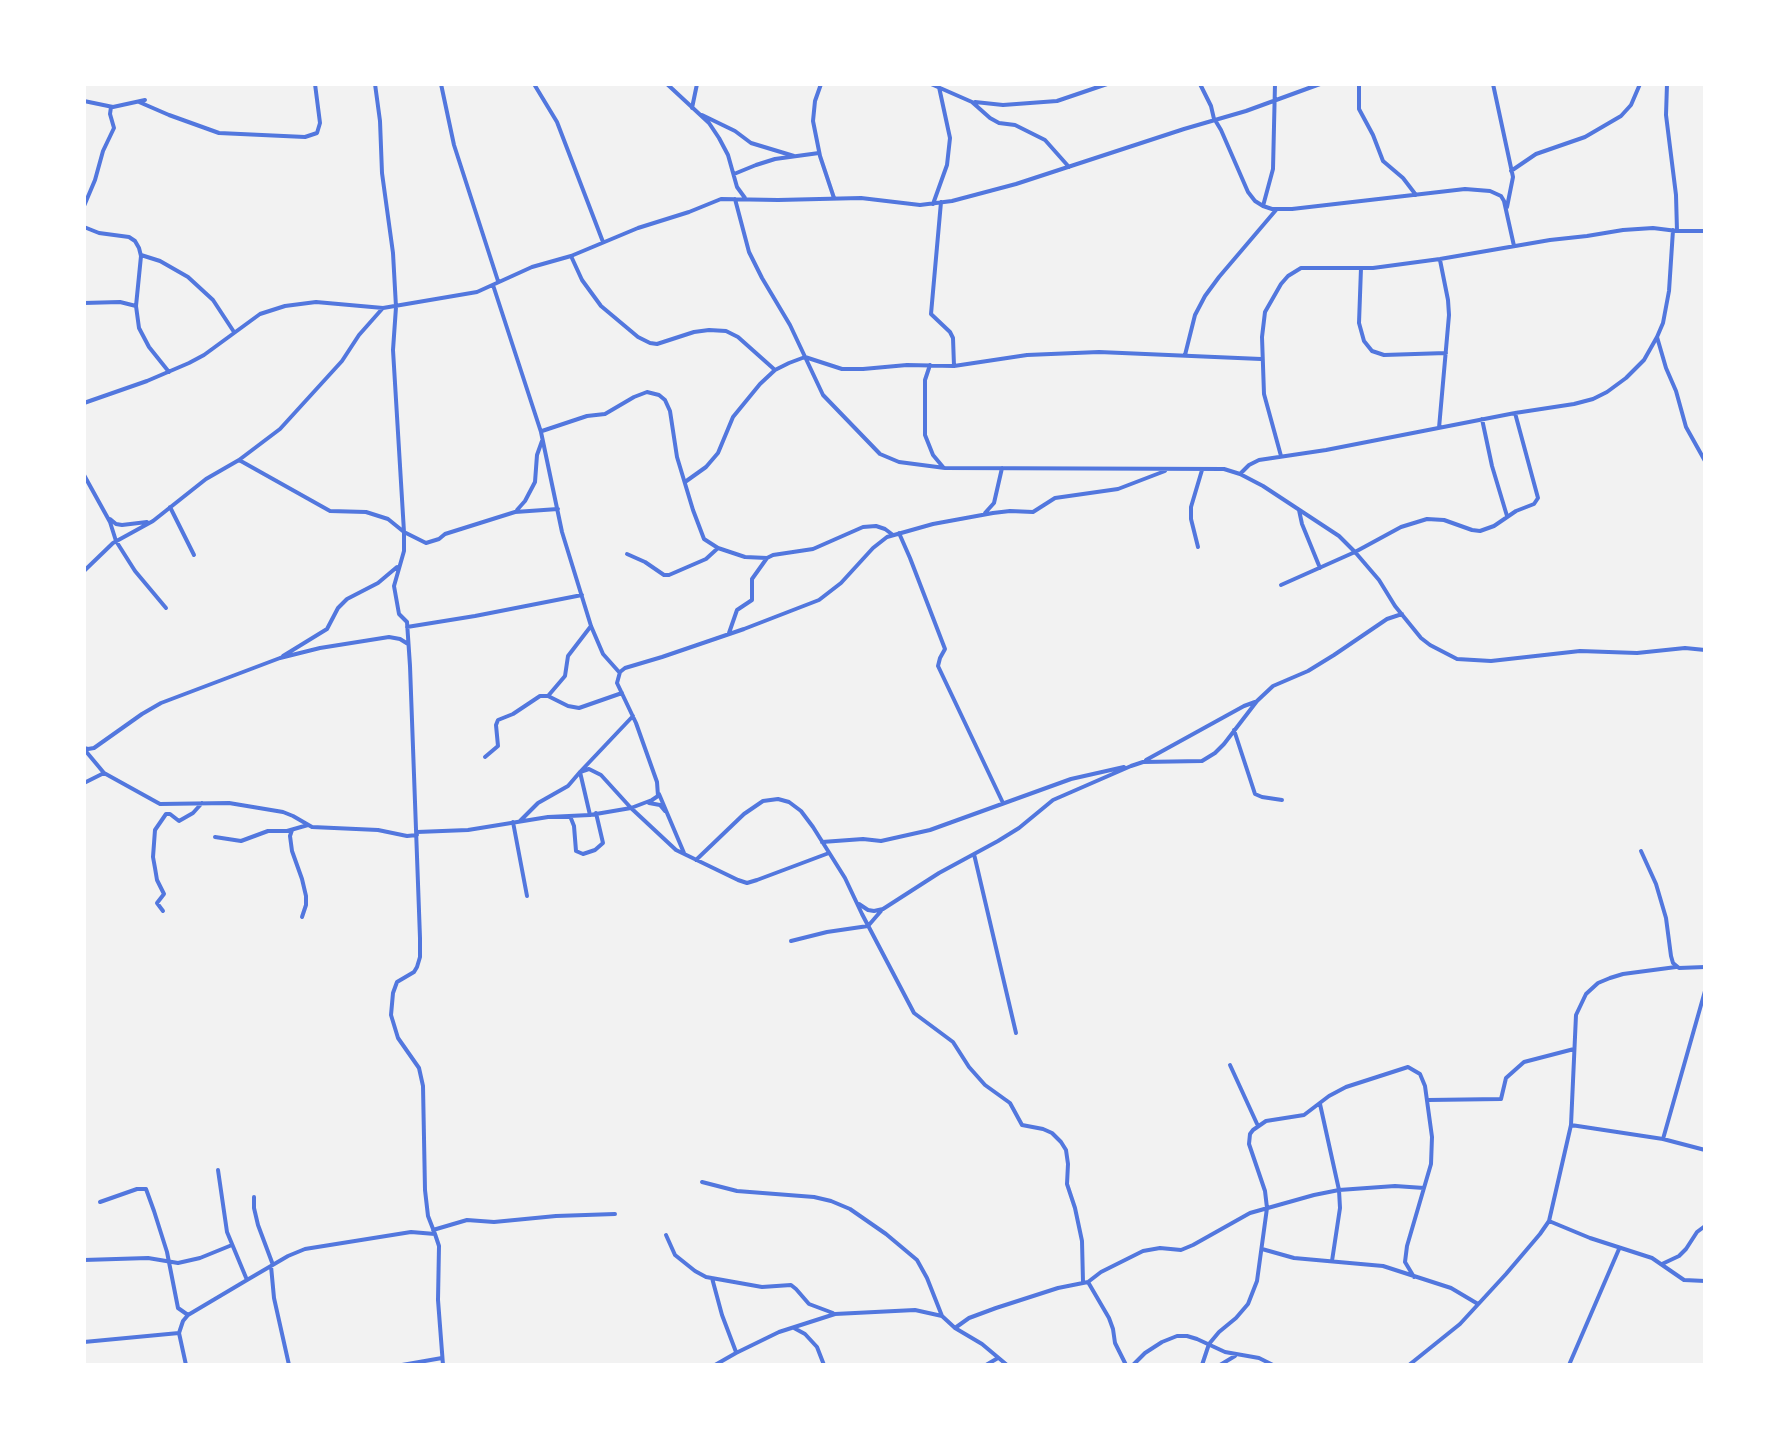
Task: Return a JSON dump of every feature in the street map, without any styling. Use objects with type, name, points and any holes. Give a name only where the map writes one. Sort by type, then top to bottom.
[{"type":"street","points":[[84,101],[111,107],[142,101],[169,115],[219,133],[305,137],[317,133],[320,123],[315,84]]},
{"type":"street","points":[[375,84],[396,307],[393,350],[404,551],[394,586],[400,615],[405,618],[407,627],[420,957],[414,972],[397,982],[391,1015],[398,1038],[419,1068],[423,1086],[425,1190],[428,1216],[439,1246],[438,1300],[443,1365]]},
{"type":"street","points":[[441,84],[454,145],[498,282]]},
{"type":"street","points":[[534,84],[557,122],[603,242]]},
{"type":"street","points":[[667,84],[709,123],[728,155],[740,193],[747,200]]},
{"type":"street","points":[[692,108],[697,84]]},
{"type":"street","points":[[821,84],[813,121],[819,153],[834,198]]},
{"type":"street","points":[[931,84],[972,102],[991,105],[1057,101],[1107,84]]},
{"type":"street","points":[[1200,84],[1248,192],[1263,206],[1277,209],[1465,189],[1490,191],[1501,196],[1507,208],[1514,246]]},
{"type":"street","points":[[1263,206],[1273,169],[1275,84]]},
{"type":"street","points":[[84,403],[169,372],[204,355],[260,314],[285,306],[316,302],[383,308],[477,292],[532,267],[571,256],[721,199],[834,198],[933,204],[1016,184],[1320,84]]},
{"type":"street","points":[[1359,84],[1359,109],[1383,161],[1403,178],[1416,195]]},
{"type":"street","points":[[1493,84],[1513,177],[1507,208]]},
{"type":"street","points":[[1511,171],[1536,154],[1585,137],[1621,116],[1631,105],[1640,84]]},
{"type":"street","points":[[1240,474],[1259,460],[1574,404],[1607,392],[1626,378],[1644,360],[1657,337],[1669,291],[1676,195],[1666,115],[1667,84]]},
{"type":"street","points":[[933,204],[947,165],[950,138],[939,87]]},
{"type":"street","points":[[972,102],[999,123],[1015,125],[1045,140],[1069,167]]},
{"type":"street","points":[[84,206],[114,128],[111,107]]},
{"type":"street","points":[[699,114],[735,131],[751,143],[794,156]]},
{"type":"street","points":[[734,174],[756,165],[819,153]]},
{"type":"street","points":[[735,199],[749,252],[790,325],[823,395],[880,454],[899,462],[945,468],[1224,469],[1240,474],[1339,536],[1379,580],[1395,606],[1430,645],[1457,659],[1527,658],[1580,651],[1637,653],[1685,648],[1705,650]]},
{"type":"street","points":[[941,202],[931,314],[953,338],[954,366]]},
{"type":"street","points":[[1185,355],[1195,315],[1205,296],[1277,209]]},
{"type":"street","points":[[84,227],[135,241],[141,255],[137,317],[143,337],[169,372]]},
{"type":"street","points":[[1281,456],[1264,394],[1261,359],[1265,312],[1281,284],[1301,268],[1373,268],[1623,230],[1705,231]]},
{"type":"street","points":[[141,255],[160,261],[188,277],[213,300],[234,332]]},
{"type":"street","points":[[571,256],[582,280],[601,306],[638,337],[657,344],[694,332],[726,331],[738,337],[775,370]]},
{"type":"street","points":[[1439,428],[1448,300],[1440,259]]},
{"type":"street","points":[[1361,268],[1359,323],[1364,341],[1372,351],[1384,355],[1446,353]]},
{"type":"street","points":[[493,285],[541,432],[562,532],[591,626],[603,654],[620,672]]},
{"type":"street","points":[[84,303],[120,302],[136,306]]},
{"type":"street","points":[[84,571],[116,541],[153,521],[206,479],[239,460],[280,429],[342,361],[359,335],[383,308]]},
{"type":"street","points":[[1657,337],[1686,427],[1705,461]]},
{"type":"street","points":[[685,482],[706,467],[718,453],[733,417],[746,398],[775,370],[805,357],[842,369],[954,366],[1027,355],[1099,352],[1261,359]]},
{"type":"street","points":[[930,365],[925,380],[925,435],[933,455],[945,468]]},
{"type":"street","points":[[541,432],[587,416],[605,414],[634,397],[653,393],[665,400],[670,411],[677,457],[707,542],[745,557],[767,558]]},
{"type":"street","points":[[1281,585],[1355,552],[1401,527],[1427,519],[1444,520],[1480,531],[1534,504],[1538,498],[1515,413]]},
{"type":"street","points":[[1482,419],[1507,516]]},
{"type":"street","points":[[515,512],[535,482],[537,455],[542,441]]},
{"type":"street","points":[[239,460],[330,511],[376,515],[426,543],[515,512],[558,509]]},
{"type":"street","points":[[984,515],[994,503],[1002,468]]},
{"type":"street","points":[[684,855],[658,792],[633,716],[617,683],[620,672],[625,668],[728,635],[819,600],[830,594],[873,548],[896,534],[984,515],[1010,511],[1033,512],[1055,498],[1118,489],[1167,470]]},
{"type":"street","points":[[1198,547],[1191,507],[1202,470]]},
{"type":"street","points":[[84,475],[116,541],[135,571],[166,608]]},
{"type":"street","points":[[170,507],[194,555]]},
{"type":"street","points":[[1299,510],[1320,568]]},
{"type":"street","points":[[107,517],[122,525],[153,521]]},
{"type":"street","points":[[728,635],[737,610],[752,600],[752,579],[767,558],[813,549],[863,527],[876,526],[896,534],[910,558],[945,649],[938,666],[1003,803]]},
{"type":"street","points":[[627,554],[669,575],[706,559],[718,548]]},
{"type":"street","points":[[280,658],[327,629],[338,608],[347,599],[378,583],[399,565]]},
{"type":"street","points":[[407,627],[582,595]]},
{"type":"street","points":[[1387,619],[1395,606]]},
{"type":"street","points":[[1143,762],[1202,761],[1215,753],[1273,686],[1308,671],[1387,619],[1402,614]]},
{"type":"street","points":[[548,696],[565,676],[568,656],[591,626]]},
{"type":"street","points":[[84,748],[94,748],[152,708],[280,658],[389,637],[408,644]]},
{"type":"street","points":[[485,757],[498,746],[498,720],[540,696],[579,708],[622,693]]},
{"type":"street","points":[[791,941],[868,926],[883,909],[1019,828],[1053,800],[1143,762],[1257,701]]},
{"type":"street","points":[[516,822],[538,803],[568,786],[633,716]]},
{"type":"street","points":[[1234,730],[1255,794],[1282,800]]},
{"type":"street","points":[[84,748],[104,773],[160,804],[229,803],[257,806],[288,814],[323,829],[378,830],[407,836],[631,808],[658,796],[658,792]]},
{"type":"street","points":[[822,842],[881,841],[930,830],[1071,779],[1131,766]]},
{"type":"street","points":[[580,772],[589,769],[597,772],[631,808],[684,855],[747,883],[829,853]]},
{"type":"street","points":[[570,816],[576,851],[583,854],[603,843],[602,832],[580,772]]},
{"type":"street","points":[[84,783],[104,773]]},
{"type":"street","points":[[696,860],[744,814],[763,801],[778,799],[789,802],[801,811],[845,878],[914,1013],[953,1042],[985,1085],[1010,1103],[1022,1125],[1052,1133],[1066,1150],[1067,1184],[1082,1241],[1085,1282],[1109,1318],[1115,1343],[1126,1365]]},
{"type":"street","points":[[646,802],[660,805],[667,813]]},
{"type":"street","points":[[163,911],[157,903],[164,894],[153,857],[155,830],[166,814],[179,821],[202,803]]},
{"type":"street","points":[[516,822],[527,896]]},
{"type":"street","points":[[215,837],[241,841],[268,831],[292,830],[308,825]]},
{"type":"street","points":[[292,830],[292,851],[306,896],[302,917]]},
{"type":"street","points":[[1641,851],[1656,884],[1676,967]]},
{"type":"street","points":[[974,854],[1016,1033]]},
{"type":"street","points":[[857,903],[868,910],[883,909]]},
{"type":"street","points":[[1409,1365],[1460,1324],[1549,1221],[1571,1125],[1576,1015],[1586,994],[1598,983],[1623,974],[1676,967],[1704,969]]},
{"type":"street","points":[[1663,1139],[1705,991]]},
{"type":"street","points":[[1428,1100],[1501,1099],[1506,1078],[1524,1062],[1574,1049]]},
{"type":"street","points":[[1230,1065],[1258,1126]]},
{"type":"street","points":[[1202,1365],[1209,1344],[1248,1304],[1257,1281],[1267,1208],[1262,1180],[1249,1144],[1250,1134],[1266,1121],[1304,1115],[1346,1087],[1408,1067],[1420,1074],[1428,1100],[1432,1137],[1431,1164],[1407,1246],[1405,1262],[1414,1277]]},
{"type":"street","points":[[1320,1104],[1339,1190],[1340,1208],[1332,1261]]},
{"type":"street","points":[[1571,1125],[1663,1139],[1705,1150]]},
{"type":"street","points":[[218,1170],[227,1232],[247,1280]]},
{"type":"street","points":[[702,1182],[737,1191],[814,1197],[850,1209],[917,1260],[942,1316],[1007,1365]]},
{"type":"street","points":[[955,1328],[969,1318],[996,1308],[1085,1282],[1143,1251],[1181,1250],[1250,1213],[1339,1190],[1395,1186],[1425,1188]]},
{"type":"street","points":[[100,1202],[137,1189],[146,1189],[162,1237],[178,1308],[188,1315]]},
{"type":"street","points":[[254,1197],[258,1225],[272,1265],[274,1298],[289,1365]]},
{"type":"street","points":[[186,1365],[179,1333],[188,1315],[305,1249],[411,1232],[434,1232],[467,1220],[494,1222],[615,1214]]},
{"type":"street","points":[[1549,1221],[1619,1249],[1652,1258],[1684,1280],[1705,1281]]},
{"type":"street","points":[[1662,1264],[1679,1256],[1705,1226]]},
{"type":"street","points":[[666,1235],[675,1255],[695,1271],[712,1278],[762,1287],[791,1285],[809,1304],[835,1314]]},
{"type":"street","points":[[84,1260],[148,1258],[178,1263],[232,1245]]},
{"type":"street","points":[[1261,1249],[1294,1258],[1383,1266],[1451,1288],[1478,1304]]},
{"type":"street","points":[[1569,1365],[1619,1249]]},
{"type":"street","points":[[712,1278],[736,1353]]},
{"type":"street","points":[[715,1365],[793,1327],[835,1314],[915,1310],[942,1316]]},
{"type":"street","points":[[793,1327],[817,1347],[824,1365]]},
{"type":"street","points":[[84,1342],[179,1333]]},
{"type":"street","points":[[1133,1365],[1145,1353],[1177,1336],[1187,1336],[1225,1352],[1259,1358],[1273,1365]]},
{"type":"street","points":[[1220,1365],[1237,1355]]},
{"type":"street","points":[[402,1365],[442,1358]]},
{"type":"street","points":[[986,1365],[999,1358]]}]
